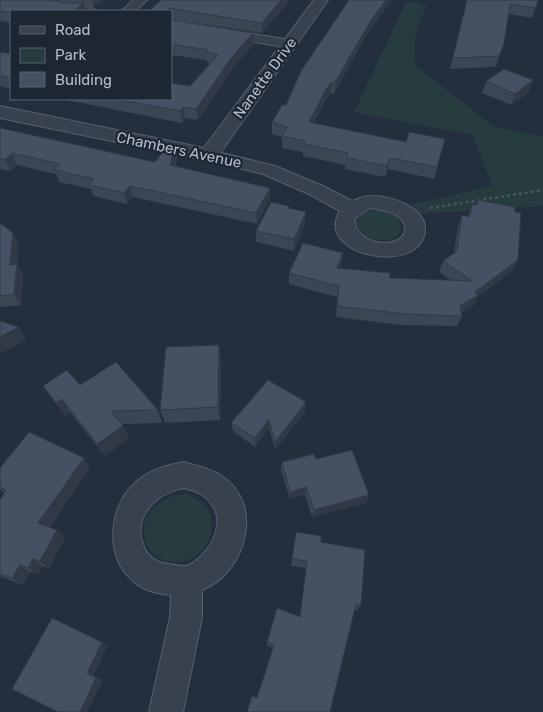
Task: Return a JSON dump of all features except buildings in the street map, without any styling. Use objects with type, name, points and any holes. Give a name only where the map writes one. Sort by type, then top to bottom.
[{"type":"street","points":[[21,0],[84,10]]},
{"type":"street","points":[[129,10],[141,0]]},
{"type":"street","name":"Nanette Drive","points":[[210,155],[321,0]]},
{"type":"street","points":[[172,24],[290,44]]},
{"type":"street","name":"Chambers Avenue","points":[[2,114],[210,155],[269,170],[316,190],[351,209]]},
{"type":"street","points":[[381,202],[392,204],[410,215],[415,222],[416,230],[413,238],[407,244],[397,249],[385,250],[361,245],[346,232],[344,224],[346,216],[351,209],[359,204],[381,202]]},
{"type":"street","points":[[166,712],[186,617],[187,581]]},
{"type":"path","points":[[410,215],[422,209],[543,190]]},
{"type":"green space","points":[[406,2],[427,5],[416,34],[414,48],[416,66],[493,126],[543,137],[543,206],[421,214],[411,205],[494,185],[472,135],[354,112]]},
{"type":"green space","points":[[376,210],[392,214],[400,222],[402,226],[400,233],[394,238],[379,240],[371,238],[358,228],[356,221],[362,214]]},
{"type":"green space","points":[[186,494],[200,501],[209,512],[212,524],[210,536],[204,547],[195,556],[182,561],[161,559],[155,555],[147,544],[144,525],[147,516],[152,509],[167,498]]}]
